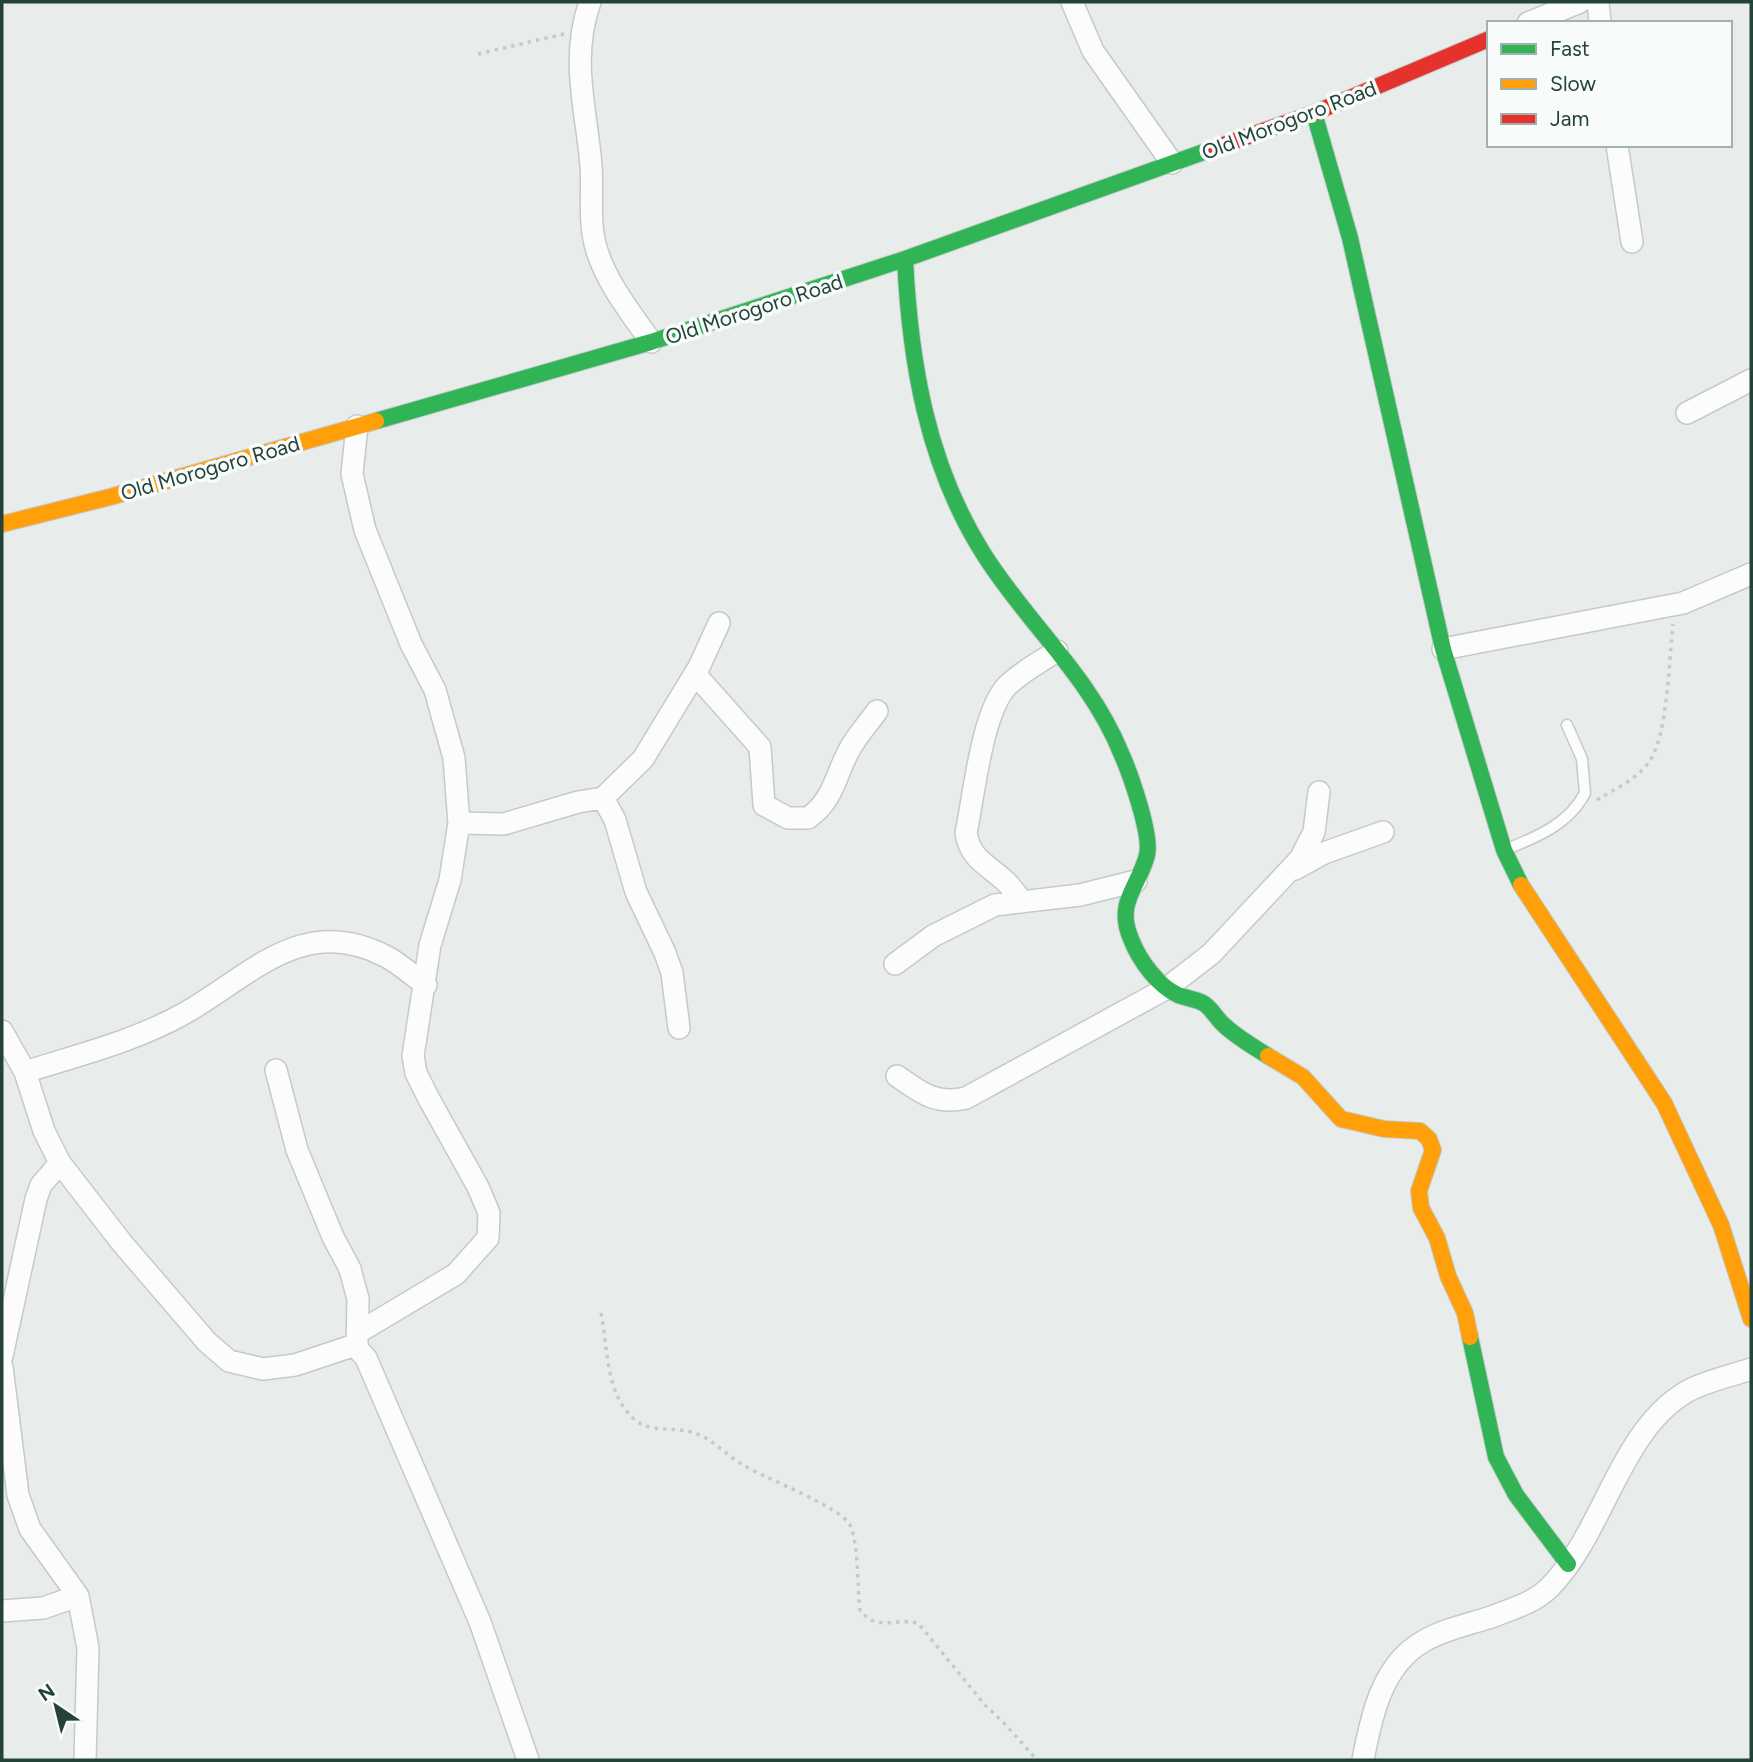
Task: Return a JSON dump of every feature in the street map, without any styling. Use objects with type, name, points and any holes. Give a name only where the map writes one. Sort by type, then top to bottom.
[{"type":"street","points":[[590,2],[580,30],[580,77],[597,249],[611,285],[651,342]]},
{"type":"street","points":[[1072,2],[1093,51],[1172,163]]},
{"type":"street","points":[[1533,21],[1580,2]]},
{"type":"street","points":[[1598,2],[1600,21]]},
{"type":"street","name":"Old Morogoro Road","points":[[2,524],[110,497],[651,342],[905,259],[1314,113],[1487,40]]},
{"type":"street","points":[[1314,113],[1350,238],[1443,649],[1504,850],[1525,895],[1664,1103],[1721,1225],[1751,1319]]},
{"type":"street","points":[[1617,147],[1632,242]]},
{"type":"street","points":[[905,259],[908,334],[923,411],[949,488],[983,553],[1098,704],[1121,752],[1141,809],[1148,853],[1128,894],[1125,918],[1131,940],[1152,974],[1167,988],[1205,1004],[1224,1026],[1303,1077],[1341,1119],[1384,1129],[1419,1131],[1429,1139],[1433,1150],[1419,1191],[1421,1208],[1437,1238],[1448,1276],[1465,1314],[1496,1457],[1516,1495],[1568,1563]]},
{"type":"street","points":[[1687,414],[1751,380]]},
{"type":"street","points":[[2,1031],[25,1072],[44,1131],[60,1163],[167,1296],[207,1342],[229,1361],[263,1369],[295,1365],[358,1340],[456,1274],[488,1238],[489,1213],[478,1187],[416,1073],[414,1039],[426,985],[430,945],[450,880],[459,823],[454,758],[435,690],[411,644],[365,530],[352,474],[357,426]]},
{"type":"street","points":[[1443,649],[1675,605],[1751,574]]},
{"type":"street","points":[[459,823],[505,824],[578,802],[603,798],[643,759],[695,674],[719,623]]},
{"type":"street","points":[[1023,902],[1006,881],[970,851],[966,833],[983,743],[995,703],[1006,687],[1057,651]]},
{"type":"street","points":[[695,674],[760,747],[764,805],[789,818],[808,818],[825,801],[839,779],[853,743],[877,710]]},
{"type":"street","points":[[897,1076],[934,1101],[950,1102],[966,1098],[1167,988],[1211,954],[1287,874],[1310,844],[1319,792]]},
{"type":"street","points":[[603,798],[615,820],[636,892],[672,973],[679,1028]]},
{"type":"street","points":[[1287,874],[1324,853],[1383,832]]},
{"type":"street","points":[[895,964],[933,936],[995,905],[1080,895],[1136,881]]},
{"type":"street","points":[[25,1072],[89,1052],[184,1013],[254,967],[306,943],[329,941],[358,945],[388,958],[426,985]]},
{"type":"street","points":[[276,1070],[297,1150],[333,1237],[350,1269],[358,1299],[358,1340],[475,1609],[528,1760]]},
{"type":"street","points":[[2,1356],[36,1199],[41,1185],[60,1163]]},
{"type":"street","points":[[2,1367],[18,1495],[30,1529],[78,1596],[88,1648],[85,1760]]},
{"type":"street","points":[[1363,1760],[1372,1715],[1390,1675],[1407,1652],[1425,1640],[1529,1603],[1550,1587],[1568,1563],[1657,1416],[1688,1390],[1751,1368]]},
{"type":"street","points":[[2,1612],[43,1608],[78,1596]]},
{"type":"lane","points":[[1504,850],[1537,837],[1562,821],[1585,793],[1582,759],[1567,724]]},
{"type":"path","points":[[478,54],[580,30]]},
{"type":"path","points":[[1593,803],[1634,777],[1650,761],[1664,712],[1675,605]]},
{"type":"path","points":[[601,1313],[614,1385],[633,1419],[645,1426],[685,1429],[702,1435],[740,1464],[814,1500],[846,1520],[852,1535],[860,1610],[866,1619],[883,1624],[906,1620],[918,1623],[985,1705],[1006,1724],[1037,1760]]},
{"type":"traffic: fast","points":[[1314,113],[1350,238],[1443,649],[1504,850],[1521,885]]},
{"type":"traffic: fast","points":[[376,421],[651,342],[905,259],[1212,149]]},
{"type":"traffic: fast","points":[[905,259],[917,374],[935,448],[948,484],[983,553],[1018,603],[1075,674],[1108,725],[1134,789],[1148,846],[1127,905],[1127,926],[1134,947],[1150,972],[1163,985],[1178,995],[1203,1003],[1230,1030],[1268,1056]]},
{"type":"traffic: fast","points":[[1470,1337],[1496,1457],[1516,1495],[1568,1564]]},
{"type":"traffic: slow","points":[[2,524],[110,497],[376,421]]},
{"type":"traffic: slow","points":[[1521,885],[1664,1103],[1721,1225],[1751,1319]]},
{"type":"traffic: slow","points":[[1268,1056],[1303,1077],[1341,1119],[1384,1129],[1420,1131],[1429,1139],[1433,1150],[1419,1191],[1421,1208],[1437,1238],[1448,1276],[1465,1313],[1470,1337]]},
{"type":"traffic: jam","points":[[1212,149],[1314,113],[1487,40]]}]
